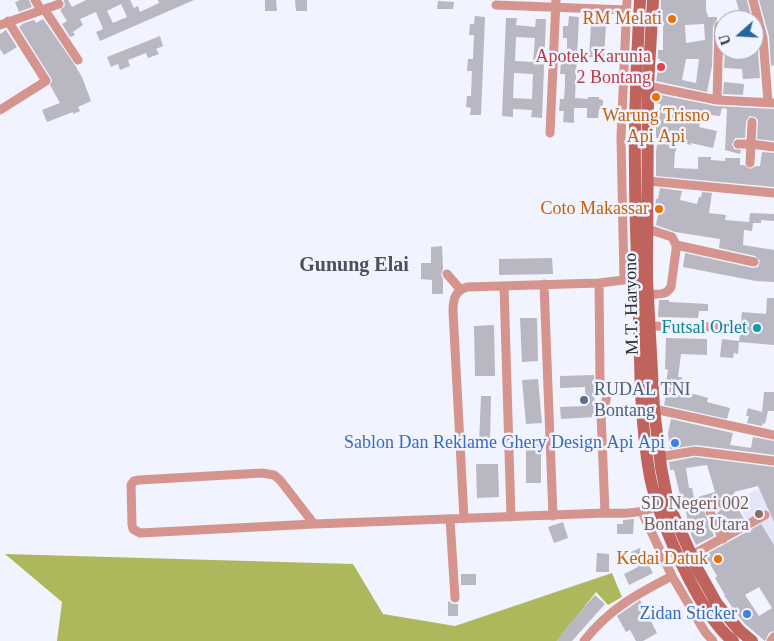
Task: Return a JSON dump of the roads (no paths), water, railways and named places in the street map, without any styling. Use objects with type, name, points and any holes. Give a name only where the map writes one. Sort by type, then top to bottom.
[{"type":"main road","name":"M.T. Haryono","points":[[640,0],[635,170],[643,280],[644,418],[650,476],[663,505],[717,604],[739,630],[752,641]]},
{"type":"main road","name":"M.T. Haryono","points":[[653,0],[648,86],[648,229],[643,280],[648,294],[654,409],[663,505],[692,585],[711,615],[733,641]]},
{"type":"street","points":[[35,0],[78,60]]},
{"type":"street","points":[[648,86],[717,100],[771,103],[763,38],[753,0]]},
{"type":"street","points":[[0,110],[46,82],[4,23],[59,4]]},
{"type":"street","points":[[550,133],[556,4]]},
{"type":"street","points":[[496,5],[627,5],[621,138],[624,280]]},
{"type":"street","points":[[717,100],[718,60]]},
{"type":"street","points":[[750,163],[752,122]]},
{"type":"street","points":[[738,144],[774,147]]},
{"type":"street","points":[[648,181],[774,193]]},
{"type":"street","points":[[648,229],[672,237],[676,245],[671,287],[664,294],[648,294]]},
{"type":"street","points":[[676,245],[754,262]]},
{"type":"street","points":[[446,274],[460,289]]},
{"type":"street","points":[[464,519],[453,311],[453,301],[460,289],[467,287],[643,280]]},
{"type":"street","points":[[599,283],[600,383],[606,393],[606,404],[601,413],[605,513]]},
{"type":"street","points":[[544,284],[553,516]]},
{"type":"street","points":[[504,286],[511,517]]},
{"type":"street","points":[[649,326],[722,327]]},
{"type":"street","points":[[654,409],[774,435]]},
{"type":"street","points":[[659,457],[695,452],[774,461]]},
{"type":"street","points":[[314,524],[274,475],[262,473],[139,480],[134,481],[131,486],[132,525],[136,532],[605,513],[631,514],[663,505]]},
{"type":"street","points":[[719,504],[711,508],[710,512],[723,539]]},
{"type":"street","points":[[642,512],[672,576],[705,632],[713,641]]},
{"type":"street","points":[[690,556],[765,516]]},
{"type":"street","points":[[450,519],[455,598]]},
{"type":"street","points":[[584,641],[612,611],[632,597],[672,576]]},
{"type":"street","points":[[770,641],[774,637]]},
{"type":"place","name":"RM Melati","points":[[672,19]]},
{"type":"place","name":"Apotek Karunia 2 Bontang","points":[[661,67]]},
{"type":"place","name":"Warung Trisno Api Api","points":[[656,97]]},
{"type":"place","name":"Coto Makassar","points":[[659,209]]},
{"type":"place","name":"Futsal Orlet","points":[[757,328]]},
{"type":"place","name":"RUDAL TNI Bontang","points":[[584,400]]},
{"type":"place","name":"Sablon Dan Reklame Ghery Design Api Api","points":[[675,443]]},
{"type":"place","name":"SD Negeri 002 Bontang Utara","points":[[759,514]]},
{"type":"place","name":"Kedai Datuk","points":[[718,559]]},
{"type":"place","name":"Zidan Sticker","points":[[747,614]]},
{"type":"district","name":"Gunung Elai","points":[[354,266]]}]
